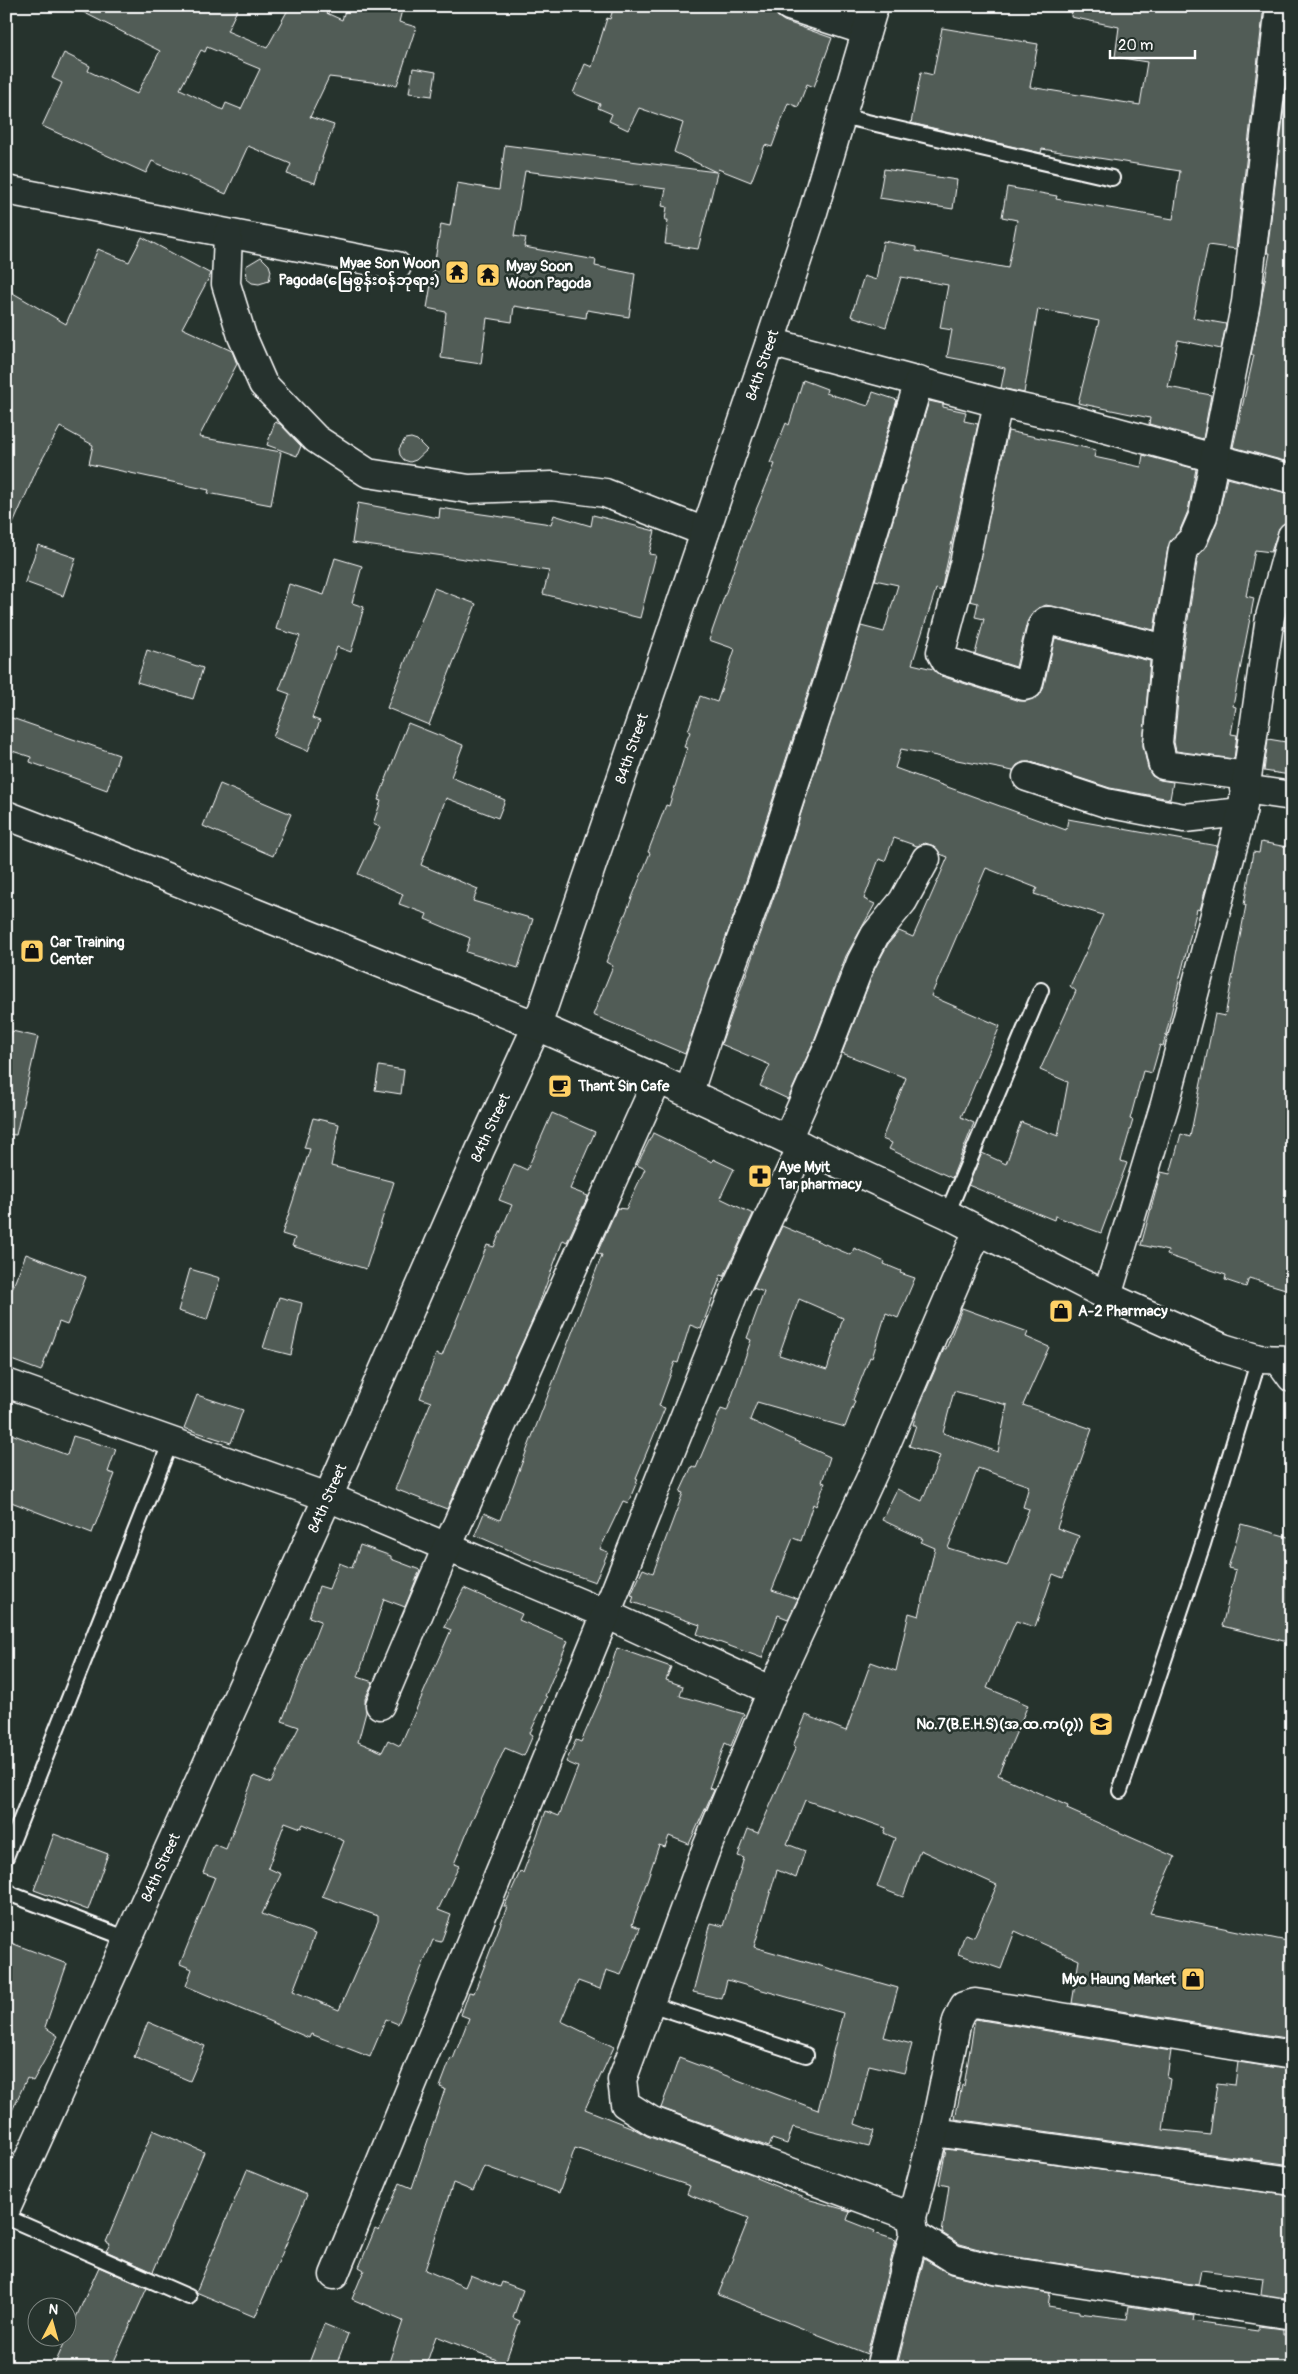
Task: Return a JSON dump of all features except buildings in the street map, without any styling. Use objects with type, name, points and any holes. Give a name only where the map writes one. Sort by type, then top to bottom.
[{"type":"street","points":[[789,6],[870,18]]},
{"type":"street","points":[[1280,6],[1246,302],[1202,516],[1193,539],[1183,548],[1167,649],[1158,743],[1163,765],[1244,792],[1292,796]]},
{"type":"street","name":"84th Street","points":[[6,2209],[328,1496],[480,1150],[537,1026],[813,212],[870,18]]},
{"type":"street","points":[[6,190],[397,266]]},
{"type":"street","points":[[228,234],[226,284],[242,336],[263,384],[316,439],[368,473],[469,489],[552,486],[605,494],[705,532]]},
{"type":"street","points":[[770,342],[998,403],[1066,418],[1292,479]]},
{"type":"street","points":[[689,1092],[724,983],[762,883],[829,679],[919,381]]},
{"type":"street","points":[[998,403],[964,564],[941,652],[942,657],[946,662],[1024,686],[1028,685],[1042,626],[1046,621],[1167,649]]},
{"type":"street","points":[[1107,1296],[1165,1104],[1244,792],[1270,617],[1292,536]]},
{"type":"street","points":[[1027,777],[1106,803],[1184,818],[1244,792]]},
{"type":"street","points":[[6,816],[121,859],[537,1026],[658,1078],[947,1214],[1107,1296],[1223,1348],[1280,1364]]},
{"type":"street","points":[[334,2274],[606,1614],[795,1142],[828,1047],[861,962],[875,935],[903,901],[926,859]]},
{"type":"street","points":[[380,1705],[447,1546],[658,1078]]},
{"type":"street","points":[[978,1230],[880,1458],[772,1690],[705,1852],[622,2080],[625,2104],[652,2121],[913,2226],[954,2259],[994,2269],[1292,2315]]},
{"type":"street","points":[[6,1383],[328,1496],[606,1614],[772,1690]]},
{"type":"street","points":[[880,2368],[959,2013],[964,2006],[975,2003],[1292,2056]]},
{"type":"street","points":[[934,2132],[1292,2181]]},
{"type":"lane","points":[[841,116],[1112,178]]},
{"type":"lane","points":[[947,1214],[1040,990]]},
{"type":"lane","points":[[1120,1791],[1203,1544],[1280,1364]]},
{"type":"lane","points":[[6,1857],[171,1441]]},
{"type":"lane","points":[[6,1889],[13,1895],[128,1939]]},
{"type":"lane","points":[[650,2004],[806,2055]]},
{"type":"lane","points":[[6,2217],[188,2297]]},
{"type":"place","name":"Myae Son Woon Pagoda(မြေစွန်း၀န်ဘုရား)","points":[[457,272]]},
{"type":"place","name":"Myay Soon Woon Pagoda","points":[[488,275]]},
{"type":"place","name":"Car Training Center","points":[[32,951]]},
{"type":"place","name":"Thant Sin Cafe","points":[[560,1086]]},
{"type":"place","name":"Aye Myit Tar pharmacy","points":[[760,1176]]},
{"type":"place","name":"A-2 Pharmacy","points":[[1061,1311]]},
{"type":"place","name":"No.7(B.E.H.S)(အ.ထ.က(၇))","points":[[1101,1724]]},
{"type":"place","name":"Myo Haung Market","points":[[1193,1979]]}]
